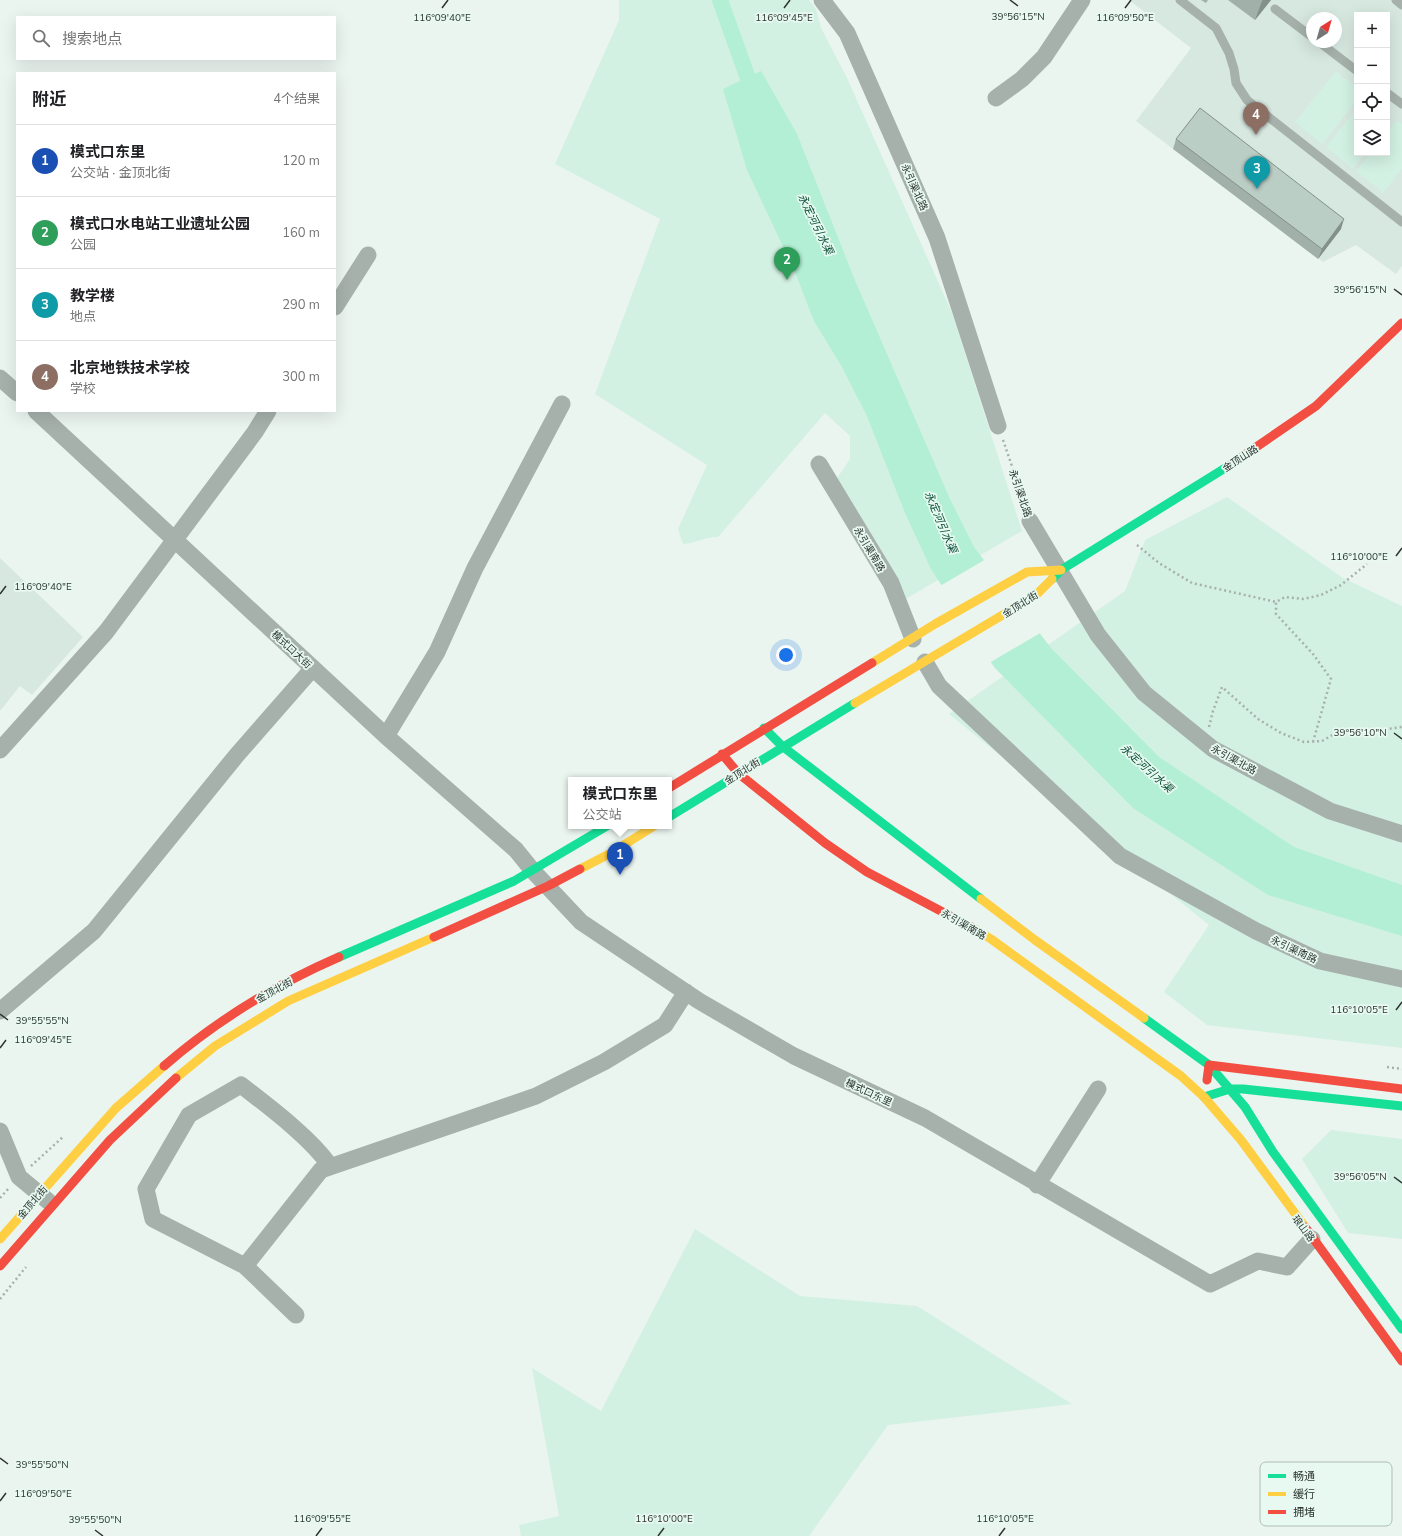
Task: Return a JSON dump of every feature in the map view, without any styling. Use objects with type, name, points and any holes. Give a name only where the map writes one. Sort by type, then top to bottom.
[{"type":"main road","name":"金顶山路","points":[[1060,570],[1258,447],[1316,406],[1402,322]]},
{"type":"main road","points":[[672,786],[764,728],[913,639],[935,624],[1014,579],[1027,572],[1060,570]]},
{"type":"main road","name":"金顶北街","points":[[672,815],[782,746],[1029,600],[1036,595],[1060,570]]},
{"type":"main road","points":[[764,728],[782,746],[1035,940],[1209,1065],[1402,1089]]},
{"type":"main road","name":"永引渠南路","points":[[722,754],[738,773],[825,843],[867,872],[950,915],[1021,959],[1181,1076],[1204,1097]]},
{"type":"main road","name":"金顶北街","points":[[0,1238],[116,1108],[186,1047],[246,1006],[314,968],[514,881],[602,829]]},
{"type":"main road","name":"金顶北街","points":[[0,1266],[110,1140],[162,1089],[215,1046],[288,1002],[548,886],[611,853],[649,829]]},
{"type":"main road","points":[[1209,1065],[1204,1097],[1230,1089],[1287,1092],[1402,1106]]},
{"type":"main road","name":"琅山路","points":[[1209,1065],[1245,1107],[1274,1152],[1402,1329]]},
{"type":"main road","name":"琅山路","points":[[1204,1097],[1241,1140],[1402,1361]]},
{"type":"street","name":"永引渠北路","points":[[822,0],[847,33],[937,238],[998,426]]},
{"type":"street","points":[[996,98],[1022,79],[1044,57],[1082,0]]},
{"type":"street","points":[[336,305],[368,255]]},
{"type":"street","points":[[0,378],[16,393]]},
{"type":"street","points":[[386,736],[438,652],[475,568],[562,404]]},
{"type":"street","name":"模式口大街","points":[[37,412],[386,736],[516,850],[533,871],[548,886]]},
{"type":"street","points":[[0,750],[106,632],[267,412]]},
{"type":"street","name":"永引渠南路","points":[[819,464],[891,583],[913,639]]},
{"type":"street","name":"永引渠北路","points":[[1030,521],[1098,635],[1144,692],[1213,749],[1330,811],[1402,834]]},
{"type":"street","name":"永引渠南路","points":[[925,662],[939,686],[1120,856],[1256,931],[1320,961],[1402,979]]},
{"type":"street","points":[[0,1011],[94,931],[236,756],[313,668]]},
{"type":"street","name":"模式口东里","points":[[548,886],[581,922],[686,992],[794,1056],[925,1118],[1210,1284],[1258,1261],[1287,1267],[1312,1239]]},
{"type":"street","points":[[245,1266],[321,1170],[536,1096],[604,1062],[665,1025],[686,992]]},
{"type":"street","points":[[296,1315],[245,1266],[153,1219],[146,1188],[190,1115],[241,1085],[266,1104],[323,1156],[330,1166]]},
{"type":"street","points":[[1037,1184],[1098,1089]]},
{"type":"street","points":[[0,1131],[19,1177],[53,1205]]},
{"type":"lane","points":[[1180,0],[1216,28],[1229,53],[1234,69],[1236,83],[1247,100],[1402,222]]},
{"type":"lane","points":[[1396,0],[1402,5]]},
{"type":"lane","points":[[1275,9],[1306,32]]},
{"type":"lane","points":[[1327,48],[1354,69]]},
{"type":"lane","points":[[1390,95],[1402,104]]},
{"type":"path","name":"永引渠北路","points":[[998,426],[1030,521]]},
{"type":"path","points":[[1126,530],[1136,544],[1159,563],[1192,583],[1276,602],[1285,596],[1302,598],[1321,596],[1341,585],[1367,564]]},
{"type":"path","points":[[1276,602],[1276,614],[1313,654],[1331,679],[1313,742]]},
{"type":"path","points":[[1200,738],[1210,726],[1222,686],[1258,719],[1280,733],[1304,742],[1322,741],[1336,733],[1366,732],[1402,727]]},
{"type":"path","points":[[0,1299],[29,1263]]},
{"type":"shaded area","points":[[619,0],[809,0],[816,9],[821,28],[847,78],[952,313],[1022,531],[904,600],[837,478],[850,459],[850,436],[825,413],[718,537],[683,544],[678,529],[707,465],[595,394],[660,219],[555,164],[619,20]]},
{"type":"shaded area","points":[[1129,0],[1402,0],[1402,266],[1396,274],[1356,245],[1323,262],[1136,121],[1191,48]]},
{"type":"shaded area","points":[[1336,71],[1354,86],[1354,104],[1322,144],[1295,122]]},
{"type":"shaded area","points":[[1354,112],[1354,156],[1363,156],[1353,169],[1326,147]]},
{"type":"shaded area","points":[[1397,120],[1402,124],[1402,169],[1383,193],[1356,171],[1368,156],[1390,156],[1390,128]]},
{"type":"shaded area","points":[[1227,497],[1343,578],[1402,606],[1402,1048],[1207,1025],[1164,992],[1209,925],[949,714],[1125,591],[1145,540]]},
{"type":"shaded area","points":[[0,558],[83,637],[32,695],[20,686],[0,711]]},
{"type":"shaded area","points":[[1331,1130],[1402,1139],[1402,1239],[1348,1233],[1302,1159]]},
{"type":"shaded area","points":[[695,1229],[800,1296],[917,1306],[1072,1404],[888,1425],[809,1536],[521,1536],[519,1525],[559,1516],[532,1368],[601,1411]]},
{"type":"water","points":[[761,71],[797,134],[854,278],[949,497],[974,547],[1051,648],[1159,757],[1294,847],[1402,885],[1402,936],[1268,895],[1133,808],[994,667],[931,569],[905,513],[867,416],[842,367],[814,321],[795,272],[747,170],[723,89]]},
{"type":"pier","points":[[986,559],[1042,632],[989,663],[940,586]]},
{"type":"building","points":[[1200,108],[1344,219],[1322,249],[1176,139]]},
{"type":"waterway","name":"永定河引水渠","points":[[720,0],[755,98]]},
{"type":"traffic: fast","points":[[1052,579],[1061,570],[1230,465]]},
{"type":"traffic: fast","points":[[672,815],[855,703]]},
{"type":"traffic: fast","points":[[764,728],[782,746],[981,899]]},
{"type":"traffic: fast","points":[[339,957],[514,881],[602,829]]},
{"type":"traffic: fast","points":[[1144,1018],[1209,1065]]},
{"type":"traffic: fast","points":[[1209,1065],[1245,1107],[1273,1152],[1402,1329]]},
{"type":"traffic: fast","points":[[1204,1097],[1230,1089],[1243,1089],[1402,1106]]},
{"type":"traffic: slow","points":[[872,663],[935,624],[1027,572],[1061,570]]},
{"type":"traffic: slow","points":[[855,703],[1036,595],[1052,579]]},
{"type":"traffic: slow","points":[[580,869],[611,853],[649,829]]},
{"type":"traffic: slow","points":[[981,899],[1035,940],[1144,1018]]},
{"type":"traffic: slow","points":[[973,928],[991,939],[1181,1076],[1204,1097]]},
{"type":"traffic: slow","points":[[176,1078],[215,1046],[288,1001],[434,937]]},
{"type":"traffic: slow","points":[[0,1239],[116,1108],[164,1066]]},
{"type":"traffic: slow","points":[[1204,1097],[1241,1140],[1305,1227]]},
{"type":"traffic: jam","points":[[1230,465],[1316,406],[1402,323]]},
{"type":"traffic: jam","points":[[672,786],[872,663]]},
{"type":"traffic: jam","points":[[722,754],[738,773],[825,843],[867,872],[973,928]]},
{"type":"traffic: jam","points":[[434,937],[548,886],[580,869]]},
{"type":"traffic: jam","points":[[164,1066],[226,1019],[270,991],[339,957]]},
{"type":"traffic: jam","points":[[1207,1080],[1209,1065],[1402,1089]]},
{"type":"traffic: jam","points":[[0,1266],[110,1140],[176,1078]]},
{"type":"traffic: jam","points":[[1305,1227],[1402,1361]]},
{"type":"place","name":"北京地铁技术学校","points":[[1256,135]]},
{"type":"place","name":"教学楼","points":[[1257,189]]},
{"type":"place","name":"模式口水电站工业遗址公园","points":[[787,280]]},
{"type":"place","name":"模式口东里","points":[[620,875]]}]
